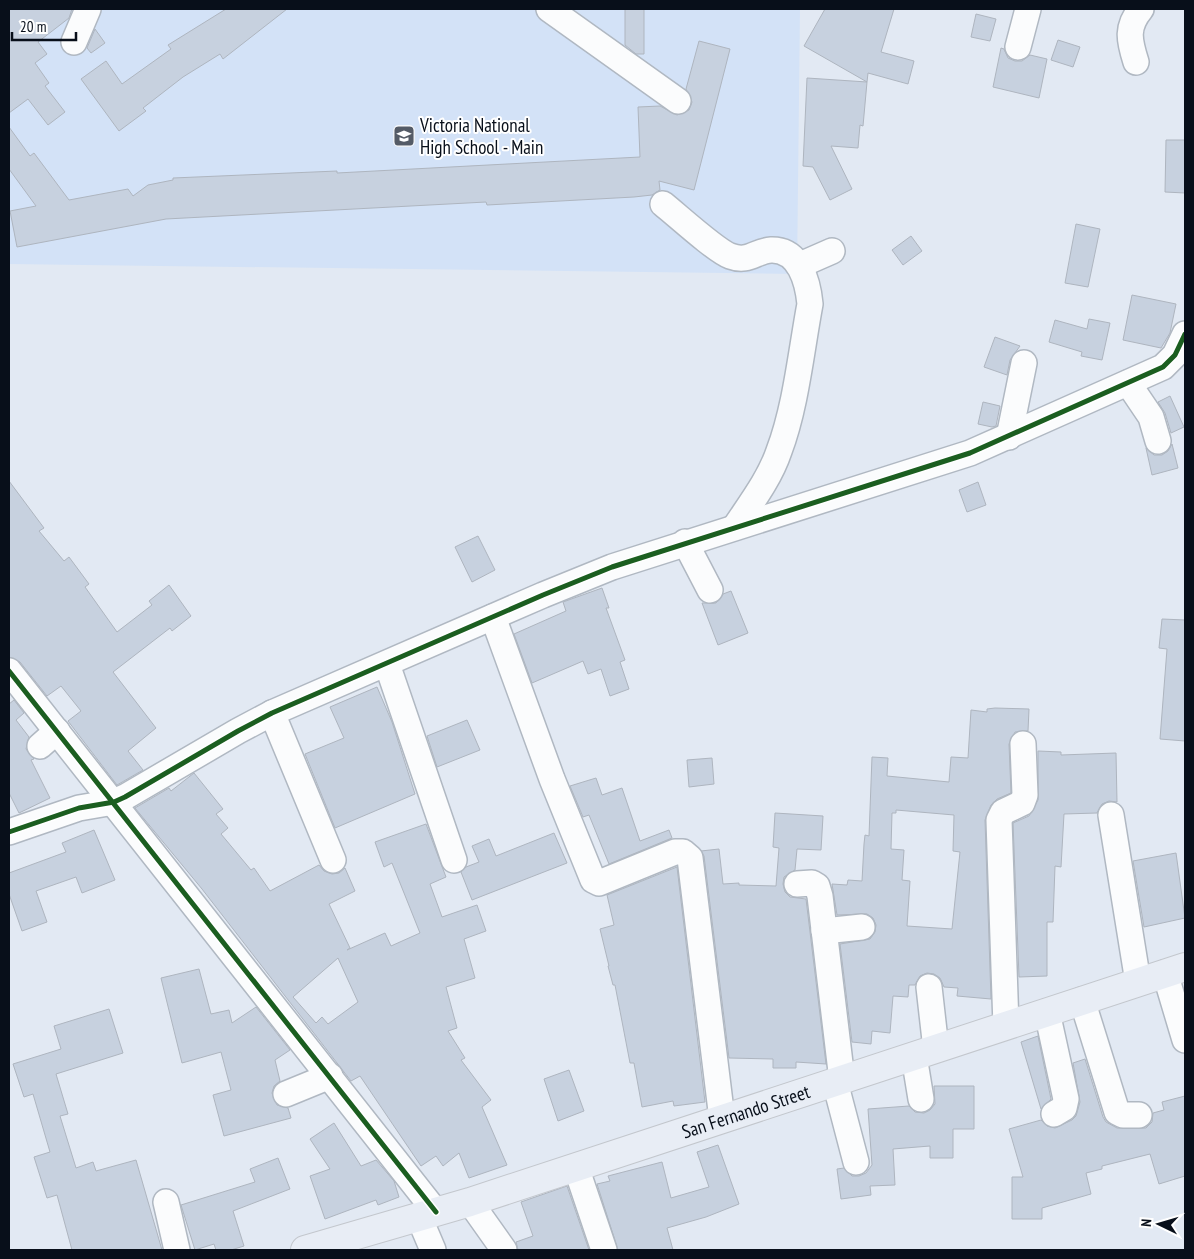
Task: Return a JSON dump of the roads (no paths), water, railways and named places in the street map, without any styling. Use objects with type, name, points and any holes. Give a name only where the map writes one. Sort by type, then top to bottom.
[{"type":"main road","name":"San Fernando Street","points":[[317,1248],[470,1202],[1175,970]]},
{"type":"street","points":[[74,42],[88,9]]},
{"type":"street","points":[[549,9],[678,102]]},
{"type":"street","points":[[1018,47],[1028,9]]},
{"type":"street","points":[[1136,62],[1131,44],[1130,26],[1141,9]]},
{"type":"street","points":[[663,204],[729,256],[744,260],[771,250],[794,259],[800,266],[809,285],[810,304],[786,431],[779,452],[761,488],[735,527]]},
{"type":"street","points":[[800,266],[832,251]]},
{"type":"street","points":[[9,832],[79,808],[114,802],[272,713],[388,664],[493,616],[612,567],[685,542],[970,453],[1163,367],[1175,355],[1185,334]]},
{"type":"street","points":[[1009,436],[1024,363]]},
{"type":"street","points":[[1128,383],[1152,417],[1158,441]]},
{"type":"street","points":[[685,542],[710,590]]},
{"type":"street","points":[[493,616],[552,779],[593,880],[599,883],[679,852],[687,854],[692,862],[722,1119]]},
{"type":"street","points":[[388,664],[454,860]]},
{"type":"street","points":[[9,671],[48,738],[114,802],[330,1076],[428,1214],[433,1250]]},
{"type":"street","points":[[272,713],[333,860]]},
{"type":"street","points":[[1006,1026],[999,820],[1003,812],[1022,803],[1025,795],[1023,744]]},
{"type":"street","points":[[1111,815],[1138,982]]},
{"type":"street","points":[[797,884],[812,883],[817,886],[820,896],[838,1081],[856,1162]]},
{"type":"street","points":[[824,930],[862,926]]},
{"type":"street","points":[[1175,970],[1185,1040]]},
{"type":"street","points":[[921,1099],[929,987]]},
{"type":"street","points":[[1082,1000],[1118,1112],[1123,1115],[1139,1115]]},
{"type":"street","points":[[1047,1012],[1066,1099],[1064,1108],[1054,1114]]},
{"type":"street","points":[[286,1094],[330,1076]]},
{"type":"street","points":[[576,1167],[604,1250]]},
{"type":"street","points":[[166,1202],[177,1250]]},
{"type":"street","points":[[470,1202],[504,1250]]},
{"type":"place","name":"Victoria National High School - Main","points":[[404,136]]}]
